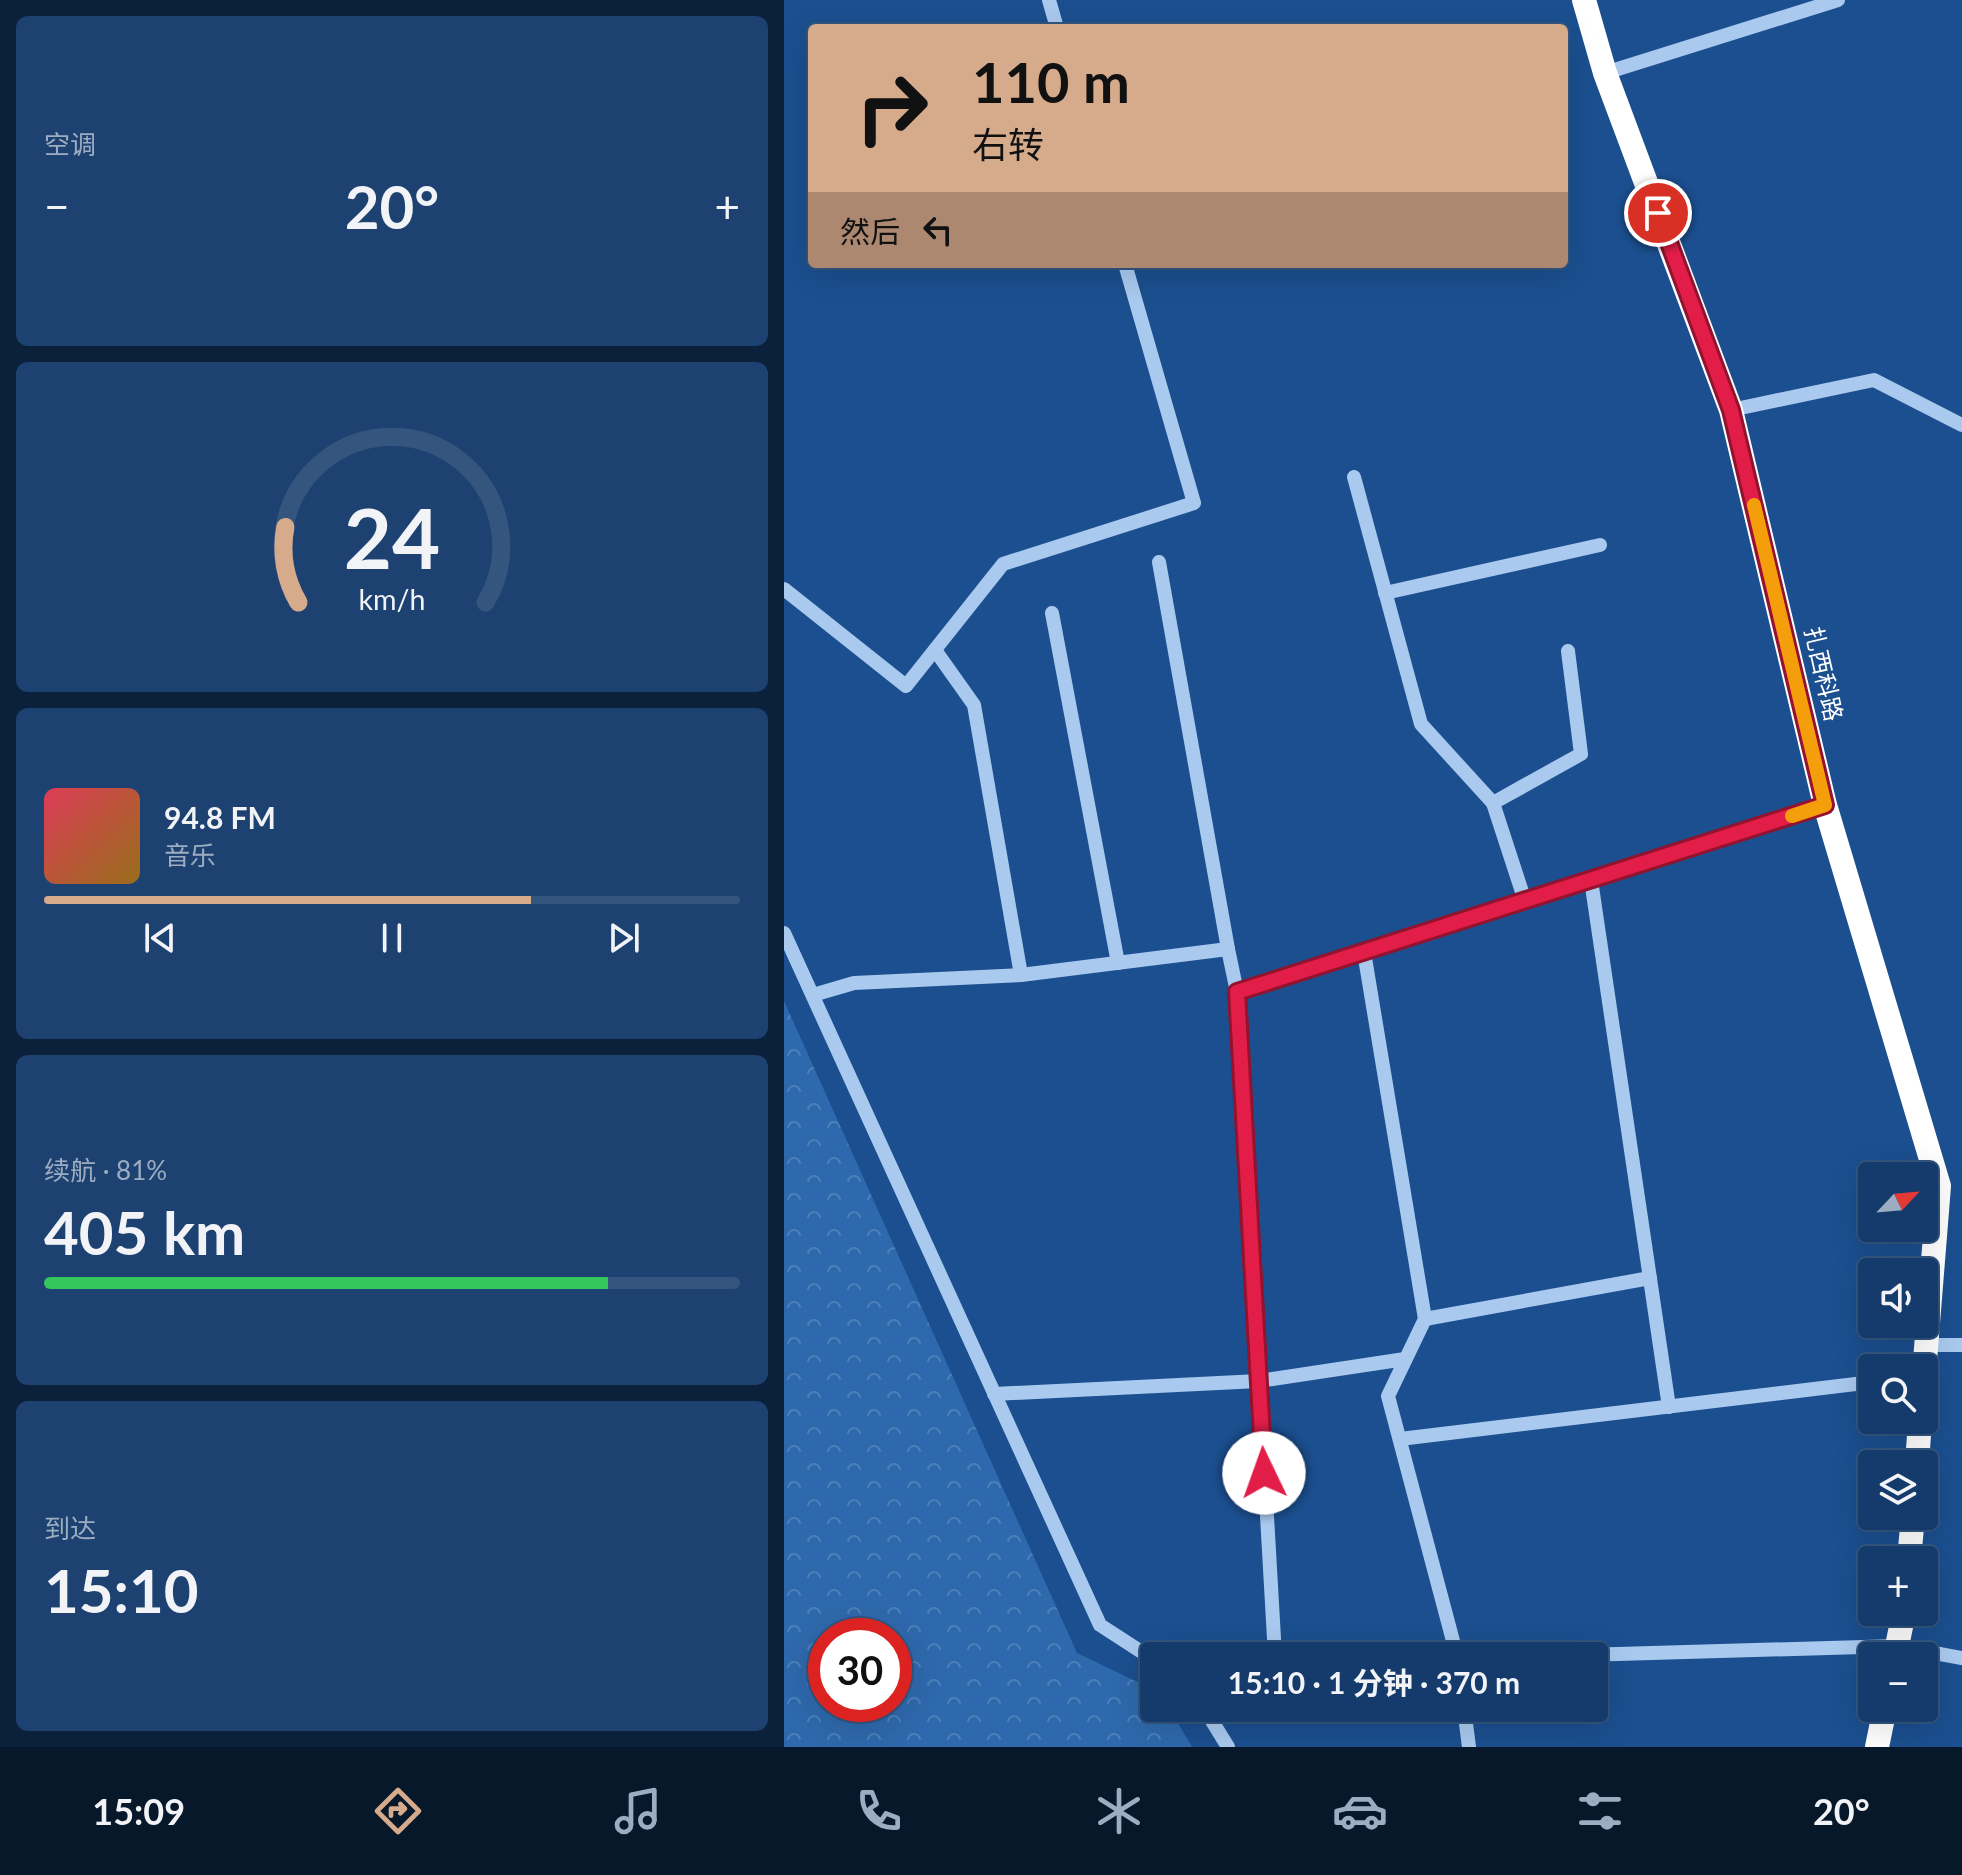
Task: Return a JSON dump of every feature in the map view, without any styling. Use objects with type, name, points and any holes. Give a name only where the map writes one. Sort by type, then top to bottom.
[{"type":"highway","name":"扎西科路","points":[[1584,0],[1605,73],[1731,410],[1825,805],[1939,1186],[1925,1354]]},
{"type":"highway","points":[[1877,1747],[1882,1722]]},
{"type":"street","points":[[1049,0],[1056,24]]},
{"type":"street","points":[[1605,73],[1838,0]]},
{"type":"street","points":[[784,589],[906,686],[1003,564],[1194,503],[1126,268]]},
{"type":"street","points":[[1731,410],[1874,380],[1962,425]]},
{"type":"street","points":[[1354,477],[1421,724],[1493,803],[1525,901]]},
{"type":"street","points":[[1385,593],[1600,545]]},
{"type":"street","points":[[1159,562],[1237,992],[1274,1642]]},
{"type":"street","points":[[1052,613],[1118,963]]},
{"type":"street","points":[[935,650],[974,705],[1021,975]]},
{"type":"street","points":[[1493,803],[1581,754],[1568,651]]},
{"type":"street","points":[[1237,992],[1825,805]]},
{"type":"street","points":[[1591,880],[1669,1407]]},
{"type":"street","points":[[784,933],[1100,1625],[1140,1651]]},
{"type":"street","points":[[813,995],[854,983],[1021,975],[1228,949]]},
{"type":"street","points":[[1364,952],[1425,1319],[1388,1396],[1453,1642]]},
{"type":"street","points":[[1425,1319],[1650,1278]]},
{"type":"street","points":[[1926,1345],[1962,1345]]},
{"type":"street","points":[[994,1394],[1259,1381],[1405,1359]]},
{"type":"street","points":[[1400,1439],[1858,1384]]},
{"type":"street","points":[[1608,1655],[1858,1652]]},
{"type":"street","points":[[1938,1655],[1962,1658]]},
{"type":"street","points":[[1213,1722],[1228,1747]]},
{"type":"street","points":[[1466,1722],[1469,1747]]},
{"type":"green space","points":[[784,1001],[1077,1653],[1140,1683],[1140,1722],[1177,1722],[1192,1747],[784,1747]]},
{"type":"slow traffic","points":[[1754,505],[1825,805],[1792,816]]},
{"type":"route","points":[[1264,1473],[1237,992],[1825,805],[1731,410],[1658,213]]}]
